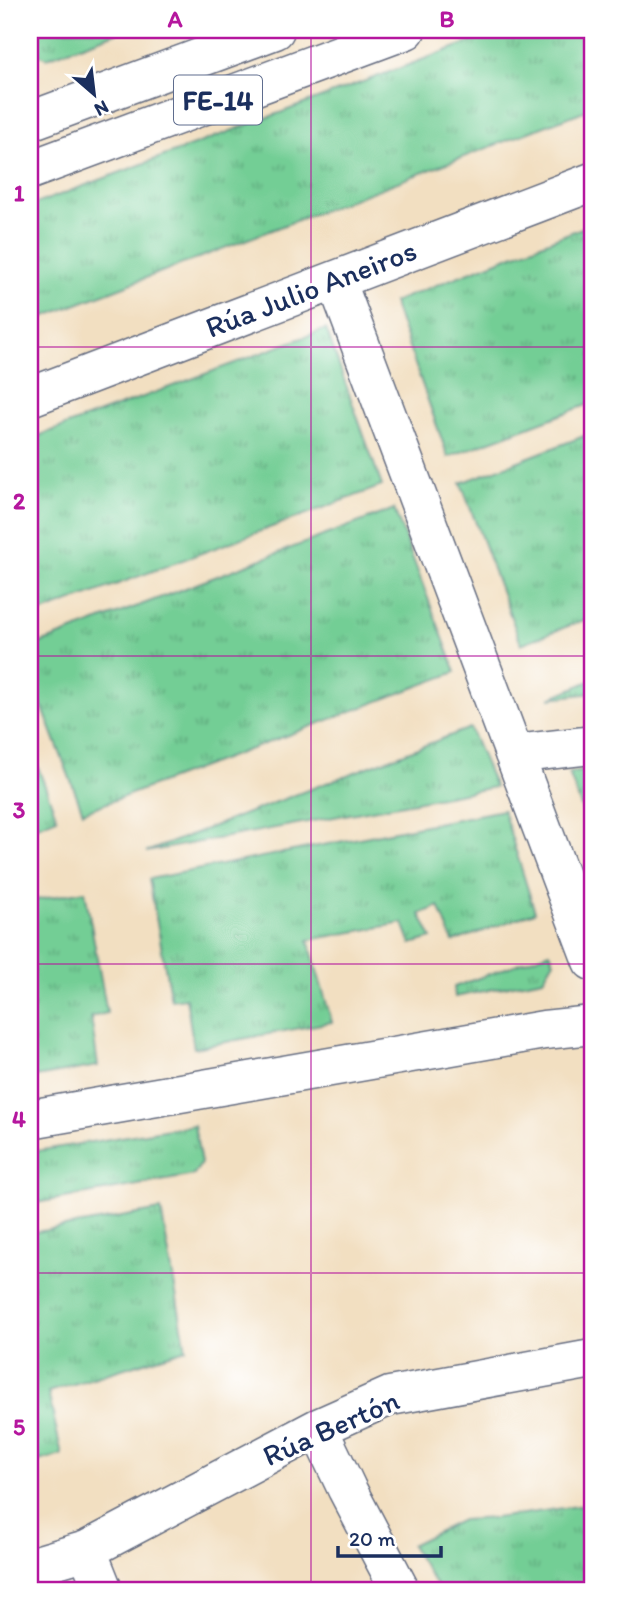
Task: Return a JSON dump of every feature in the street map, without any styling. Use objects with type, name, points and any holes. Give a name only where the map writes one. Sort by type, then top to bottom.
[{"type":"main road","name":"FE-14","points":[[30,121],[275,30]]},
{"type":"main road","name":"FE-14","points":[[30,170],[406,30]]},
{"type":"main road","name":"Rúa Julio Aneiros","points":[[30,397],[592,182]]},
{"type":"main road","points":[[336,280],[592,961]]},
{"type":"main road","points":[[514,754],[592,745]]},
{"type":"main road","points":[[30,1119],[544,1030],[592,1026]]},
{"type":"main road","name":"Rúa Bertón","points":[[30,1567],[88,1550],[318,1428],[390,1396],[592,1359]]},
{"type":"main road","points":[[318,1428],[400,1590]]},
{"type":"main road","points":[[88,1550],[103,1590]]},
{"type":"green space","points":[[30,30],[124,30],[47,58],[30,51]]},
{"type":"green space","points":[[502,30],[592,30],[592,108],[30,322],[30,206]]},
{"type":"green space","points":[[592,224],[592,403],[448,457],[393,302]]},
{"type":"green space","points":[[326,329],[382,486],[32,616],[30,439]]},
{"type":"green space","points":[[592,433],[592,617],[521,644],[461,483]]},
{"type":"green space","points":[[394,509],[456,672],[83,812],[30,675],[30,647]]},
{"type":"green space","points":[[592,680],[592,693],[550,698]]},
{"type":"green space","points":[[470,728],[495,787],[146,852]]},
{"type":"green space","points":[[30,746],[57,818],[30,829]]},
{"type":"green space","points":[[592,770],[592,837],[569,773]]},
{"type":"green space","points":[[503,810],[535,912],[453,942],[439,906],[420,914],[432,938],[411,944],[403,923],[308,940],[332,1022],[194,1048],[186,998],[171,1000],[149,879]]},
{"type":"green space","points":[[85,891],[107,1013],[91,1017],[98,1066],[30,1078],[30,901]]},
{"type":"green space","points":[[550,952],[554,961],[543,979],[455,997],[454,987]]},
{"type":"green space","points":[[194,1125],[201,1163],[194,1175],[30,1204],[30,1152]]},
{"type":"green space","points":[[161,1210],[186,1349],[48,1392],[62,1455],[38,1461],[30,1425],[30,1233]]},
{"type":"green space","points":[[592,1504],[592,1585],[548,1590],[439,1590],[411,1545],[462,1520]]}]
